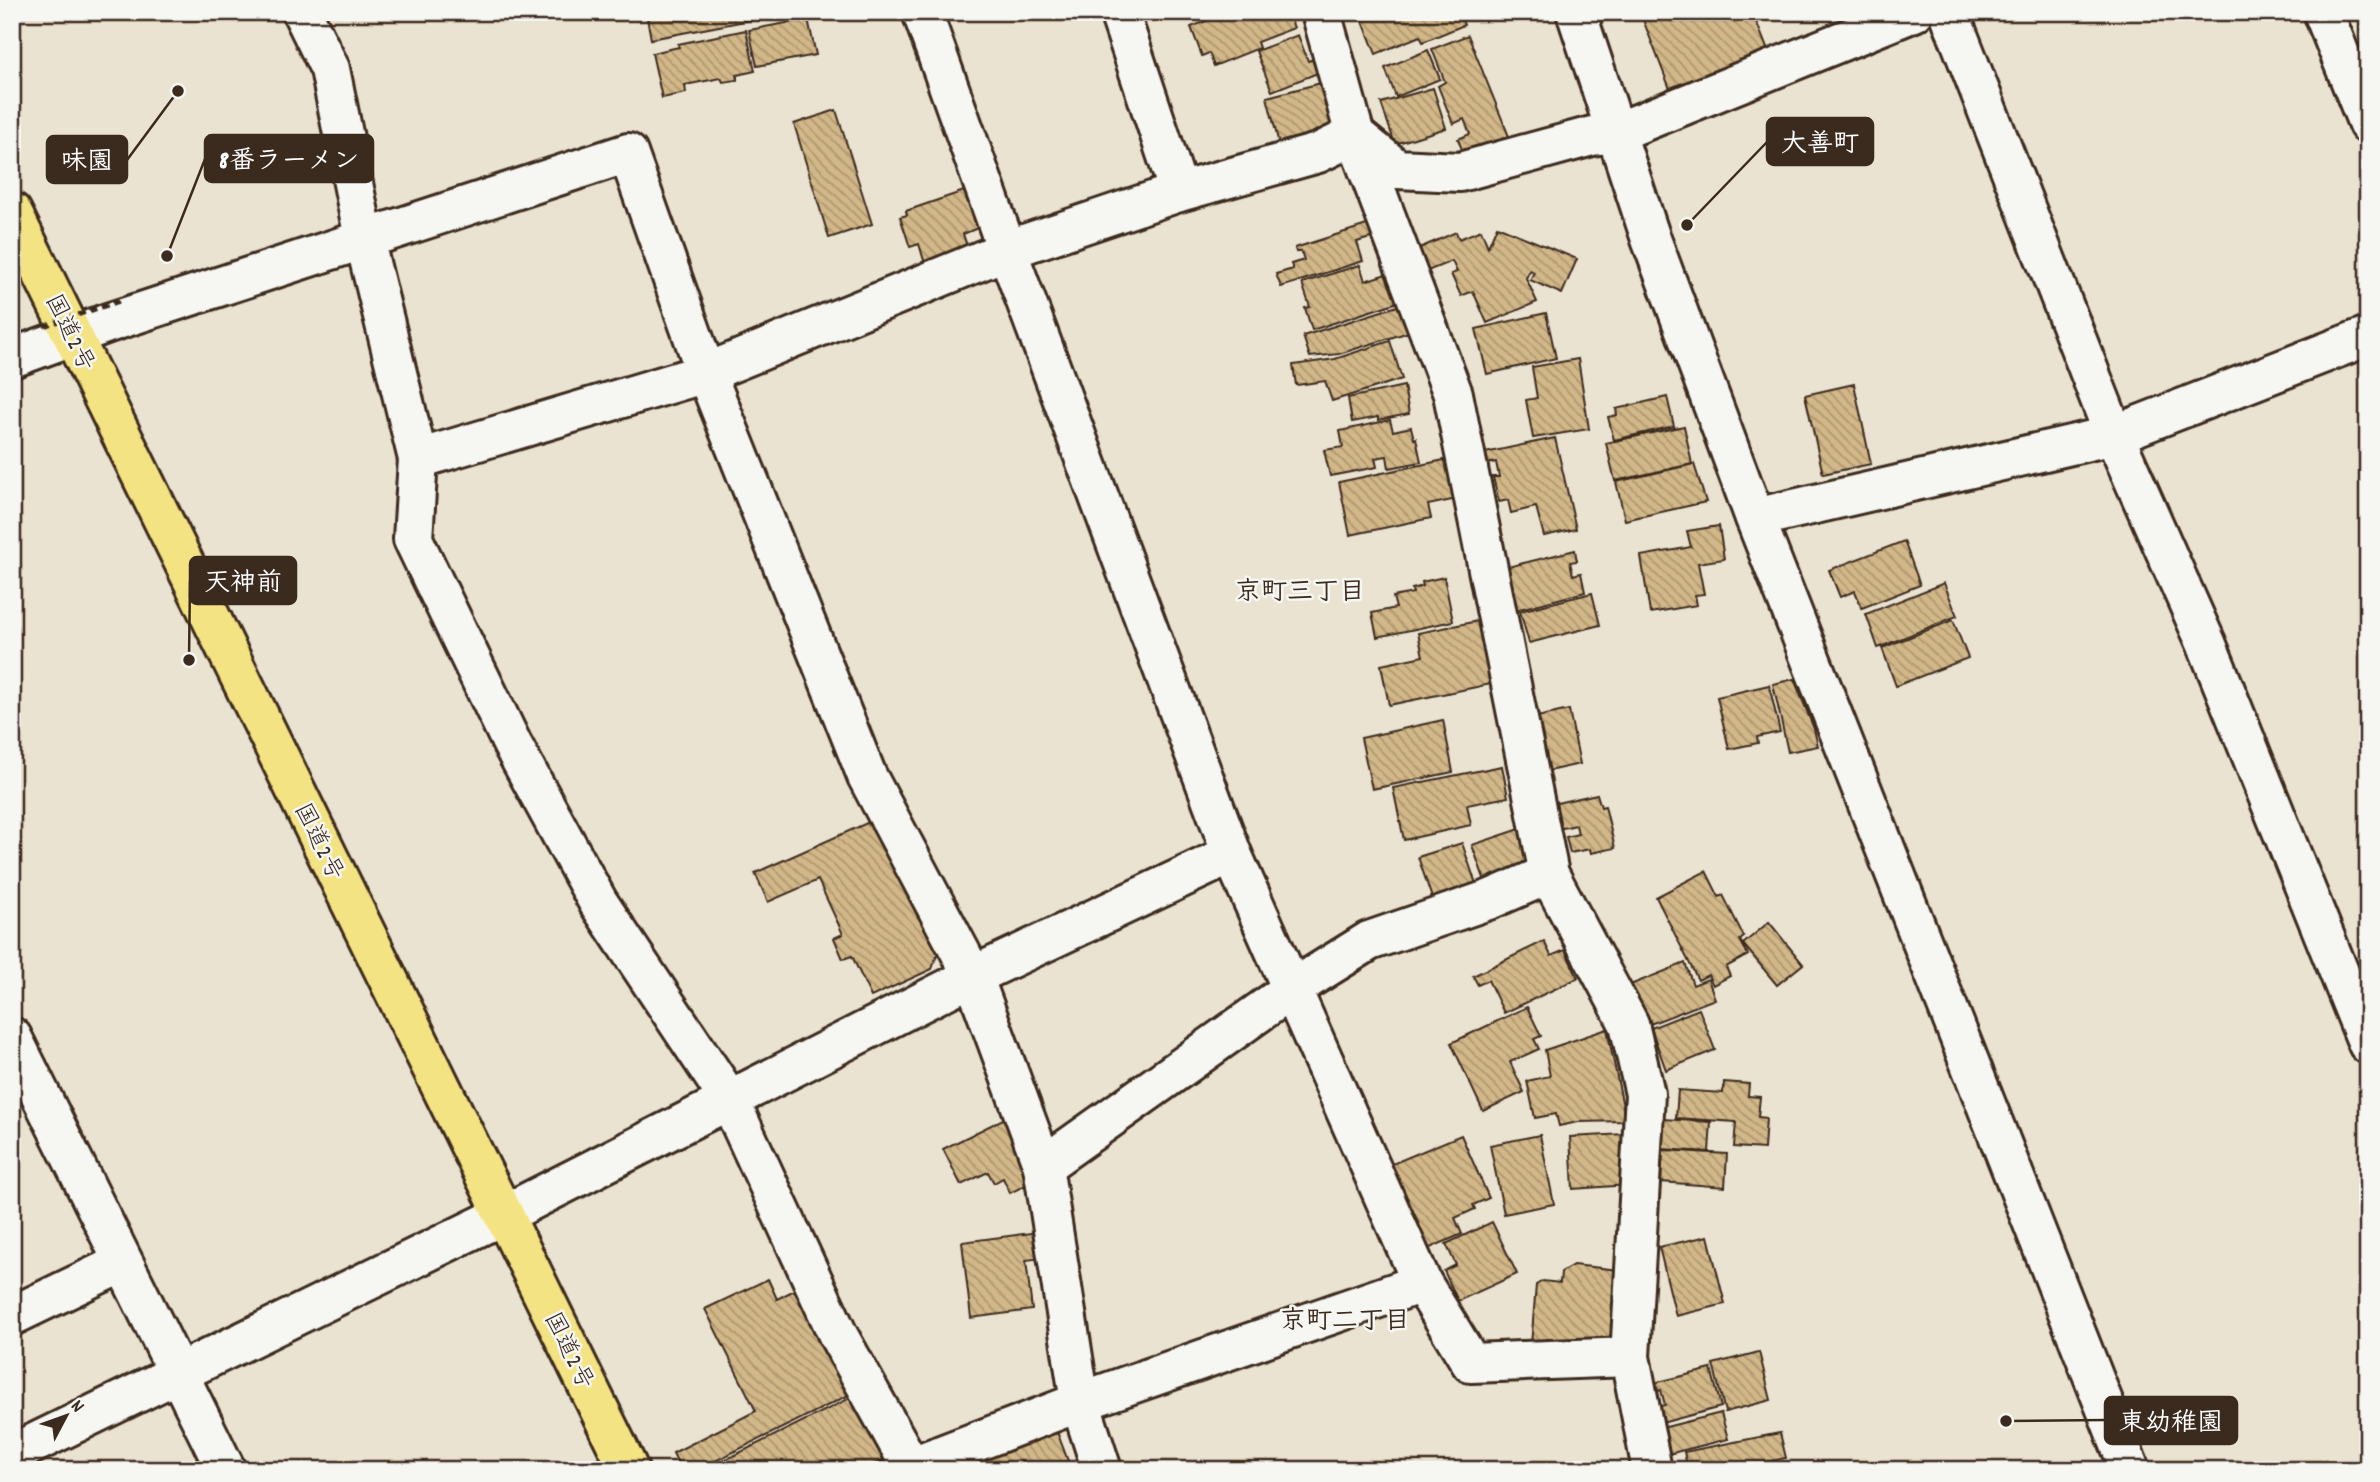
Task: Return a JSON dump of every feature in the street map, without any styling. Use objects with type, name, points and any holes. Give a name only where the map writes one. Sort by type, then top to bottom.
[{"type":"highway","name":"国道2号","points":[[12,212],[58,330],[629,1470]]},
{"type":"street","points":[[302,12],[330,69],[364,238],[418,459],[414,539],[506,732],[598,902],[729,1099],[838,1335],[909,1468],[1080,1402],[1422,1283]]},
{"type":"street","points":[[922,12],[1007,250],[1232,854],[1422,1283],[1471,1363],[1630,1357]]},
{"type":"street","points":[[1119,12],[1179,192]]},
{"type":"street","points":[[1321,12],[1355,135],[1452,394],[1549,874],[1629,1024],[1644,1094],[1630,1357],[1652,1470]]},
{"type":"street","points":[[1576,12],[1656,252],[1755,518],[2130,1470]]},
{"type":"street","points":[[1355,135],[1397,169],[1460,172],[1592,136],[1615,133],[1914,12]]},
{"type":"street","points":[[1949,12],[2114,435],[2207,645],[2368,1044]]},
{"type":"street","points":[[2323,12],[2368,124]]},
{"type":"street","points":[[418,459],[706,373],[1007,250],[1179,192],[1318,153],[1355,135]]},
{"type":"street","points":[[12,358],[58,330],[364,238],[628,153],[706,373],[867,776],[973,976],[1043,1166],[1080,1402],[1102,1470]]},
{"type":"street","points":[[1755,518],[2114,435],[2368,336]]},
{"type":"street","points":[[12,1454],[503,1215],[973,976],[1232,854]]},
{"type":"street","points":[[1043,1166],[1292,989],[1368,941],[1491,899],[1549,874]]},
{"type":"street","points":[[12,1037],[226,1470]]},
{"type":"street","points":[[12,1315],[122,1263]]},
{"type":"path","points":[[58,330],[122,300]]},
{"type":"building","points":[[646,12],[760,12],[761,18],[651,39]]},
{"type":"building","points":[[1218,12],[1288,12],[1294,28],[1257,42],[1259,48],[1214,66],[1209,53],[1202,56],[1191,27],[1219,16]]},
{"type":"building","points":[[1459,12],[1464,25],[1423,42],[1420,36],[1376,54],[1360,14]]},
{"type":"building","points":[[1640,12],[1756,12],[1753,13],[1768,51],[1670,89]]},
{"type":"building","points":[[808,19],[816,55],[757,66],[749,30]]},
{"type":"building","points":[[746,30],[755,71],[737,75],[737,80],[723,82],[721,78],[685,85],[686,93],[662,98],[652,53],[679,47],[678,44]]},
{"type":"building","points":[[1298,35],[1308,61],[1322,56],[1328,69],[1272,91],[1256,51]]},
{"type":"building","points":[[1468,35],[1512,144],[1466,160],[1458,139],[1470,134],[1464,119],[1453,124],[1438,86],[1445,82],[1432,49]]},
{"type":"building","points":[[1428,50],[1440,79],[1396,97],[1385,68]]},
{"type":"building","points":[[1321,83],[1335,134],[1280,148],[1267,97]]},
{"type":"building","points":[[1433,88],[1446,128],[1395,144],[1381,103]]},
{"type":"building","points":[[836,110],[872,224],[829,238],[794,124]]},
{"type":"building","points":[[964,191],[978,228],[963,234],[969,252],[926,267],[919,244],[910,247],[900,217],[907,215],[906,211]]},
{"type":"building","points":[[1373,223],[1377,236],[1357,242],[1363,261],[1281,287],[1276,274],[1293,269],[1291,264],[1304,260],[1301,251],[1296,252],[1295,248]]},
{"type":"building","points":[[1497,226],[1577,259],[1562,294],[1530,280],[1534,272],[1530,270],[1526,278],[1537,302],[1487,323],[1473,291],[1461,296],[1451,274],[1457,272],[1452,261],[1425,272],[1415,250],[1456,232],[1459,239],[1481,230],[1488,247]]},
{"type":"building","points":[[1360,265],[1365,281],[1389,273],[1398,302],[1312,330],[1305,308],[1310,307],[1302,283]]},
{"type":"building","points":[[1404,304],[1412,331],[1339,354],[1310,357],[1303,336]]},
{"type":"building","points":[[1546,313],[1556,358],[1487,374],[1476,329]]},
{"type":"building","points":[[1390,341],[1402,379],[1332,401],[1325,381],[1296,385],[1293,365],[1335,359]]},
{"type":"building","points":[[1578,359],[1589,429],[1533,438],[1526,400],[1537,398],[1532,367]]},
{"type":"building","points":[[1854,384],[1871,464],[1823,474],[1805,395]]},
{"type":"building","points":[[1404,386],[1409,414],[1352,422],[1348,398]]},
{"type":"building","points":[[1667,397],[1674,426],[1614,440],[1608,417],[1617,415],[1616,409]]},
{"type":"building","points":[[1390,420],[1393,431],[1411,427],[1421,462],[1389,468],[1387,456],[1375,458],[1377,467],[1330,476],[1324,450],[1343,447],[1340,431]]},
{"type":"building","points":[[1684,426],[1692,464],[1615,481],[1606,443]]},
{"type":"building","points":[[1555,438],[1576,529],[1544,536],[1536,507],[1511,513],[1508,500],[1499,502],[1493,477],[1499,477],[1496,462],[1487,464],[1485,453]]},
{"type":"building","points":[[1449,459],[1457,499],[1428,505],[1431,518],[1350,535],[1339,482]]},
{"type":"building","points":[[1694,464],[1706,502],[1625,520],[1616,482]]},
{"type":"building","points":[[1719,526],[1724,559],[1698,563],[1704,594],[1695,595],[1697,605],[1650,613],[1641,556],[1691,547],[1687,531]]},
{"type":"building","points":[[1904,541],[1920,585],[1862,608],[1855,591],[1840,597],[1829,570]]},
{"type":"building","points":[[1575,550],[1577,561],[1570,562],[1573,575],[1581,573],[1585,592],[1508,612],[1504,568]]},
{"type":"building","points":[[1444,577],[1453,621],[1377,637],[1372,613],[1396,608],[1393,597],[1413,593],[1412,589],[1423,586],[1422,582]]},
{"type":"building","points":[[1944,583],[1957,616],[1878,648],[1866,614]]},
{"type":"building","points":[[1592,593],[1600,625],[1529,643],[1520,611]]},
{"type":"building","points":[[1953,620],[1968,658],[1896,686],[1882,648]]},
{"type":"building","points":[[1478,621],[1491,684],[1389,705],[1381,665],[1423,656],[1418,633]]},
{"type":"building","points":[[1794,679],[1818,746],[1788,752],[1773,684]]},
{"type":"building","points":[[1769,685],[1780,732],[1757,737],[1758,743],[1729,749],[1717,697]]},
{"type":"building","points":[[1569,710],[1580,764],[1539,773],[1528,719]]},
{"type":"building","points":[[1443,720],[1453,772],[1372,789],[1361,738]]},
{"type":"building","points":[[1502,766],[1508,797],[1467,805],[1471,825],[1404,840],[1393,788]]},
{"type":"building","points":[[1597,794],[1601,807],[1605,806],[1615,848],[1591,853],[1590,849],[1570,853],[1566,837],[1578,834],[1576,825],[1558,829],[1552,804]]},
{"type":"building","points":[[878,818],[938,952],[932,969],[871,997],[852,956],[843,959],[834,938],[843,934],[818,880],[768,902],[755,873]]},
{"type":"building","points":[[1520,829],[1532,865],[1485,881],[1472,845]]},
{"type":"building","points":[[1462,843],[1477,887],[1433,901],[1418,857]]},
{"type":"building","points":[[1706,871],[1719,897],[1723,895],[1744,937],[1740,940],[1748,955],[1726,967],[1730,976],[1713,985],[1708,975],[1698,980],[1656,897]]},
{"type":"building","points":[[1769,922],[1803,964],[1777,985],[1743,944]]},
{"type":"building","points":[[1544,941],[1551,956],[1565,950],[1578,978],[1504,1013],[1488,980],[1478,985],[1473,976]]},
{"type":"building","points":[[1685,963],[1693,985],[1708,979],[1715,999],[1645,1026],[1630,985]]},
{"type":"building","points":[[1527,1007],[1541,1036],[1534,1039],[1539,1049],[1510,1062],[1524,1092],[1483,1111],[1451,1043]]},
{"type":"building","points":[[1699,1009],[1715,1050],[1666,1070],[1651,1028]]},
{"type":"building","points":[[1607,1029],[1626,1121],[1578,1122],[1559,1126],[1556,1114],[1535,1118],[1527,1081],[1550,1076],[1545,1050]]},
{"type":"building","points":[[1724,1082],[1749,1084],[1748,1096],[1760,1097],[1758,1117],[1766,1118],[1764,1149],[1734,1147],[1736,1122],[1676,1118],[1678,1090],[1723,1093]]},
{"type":"building","points":[[1005,1118],[1036,1180],[1010,1193],[1003,1178],[994,1183],[988,1172],[961,1185],[943,1149]]},
{"type":"building","points":[[1663,1119],[1711,1122],[1709,1152],[1661,1149]]},
{"type":"building","points":[[1625,1134],[1628,1185],[1573,1189],[1570,1137]]},
{"type":"building","points":[[1461,1135],[1489,1198],[1473,1205],[1475,1209],[1455,1218],[1462,1234],[1428,1249],[1392,1164]]},
{"type":"building","points":[[1540,1135],[1554,1204],[1504,1214],[1490,1145]]},
{"type":"building","points":[[1663,1150],[1727,1154],[1725,1187],[1661,1182]]},
{"type":"building","points":[[1492,1222],[1517,1274],[1458,1301],[1444,1271],[1456,1265],[1446,1244]]},
{"type":"building","points":[[1040,1232],[1042,1258],[1026,1260],[1032,1310],[971,1318],[962,1242]]},
{"type":"building","points":[[1708,1236],[1725,1304],[1676,1316],[1659,1247]]},
{"type":"building","points":[[1573,1265],[1619,1270],[1613,1337],[1589,1343],[1531,1345],[1536,1285],[1543,1281],[1560,1283],[1561,1272]]},
{"type":"building","points":[[768,1279],[777,1299],[802,1286],[855,1392],[697,1470],[681,1470],[673,1453],[756,1411],[705,1309]]},
{"type":"building","points":[[1759,1352],[1771,1400],[1725,1412],[1713,1364]]},
{"type":"building","points":[[1711,1369],[1721,1407],[1658,1424],[1654,1407],[1665,1405],[1661,1390],[1653,1393],[1650,1384]]},
{"type":"building","points":[[854,1396],[885,1459],[863,1470],[720,1470],[717,1464]]},
{"type":"building","points":[[1721,1413],[1728,1439],[1664,1455],[1658,1429]]},
{"type":"building","points":[[1056,1429],[1068,1461],[1043,1470],[977,1470],[973,1459]]},
{"type":"building","points":[[1780,1433],[1786,1458],[1727,1470],[1688,1470],[1684,1452]]},
{"type":"place","name":"味園","points":[[178,91]]},
{"type":"place","name":"大善町","points":[[1687,225]]},
{"type":"place","name":"8番ラーメン","points":[[167,256]]},
{"type":"place","name":"天神前","points":[[189,660]]},
{"type":"place","name":"東幼稚園","points":[[2006,1421]]},
{"type":"district","name":"京町三丁目","points":[[1300,590]]},
{"type":"district","name":"京町二丁目","points":[[1345,1319]]}]
